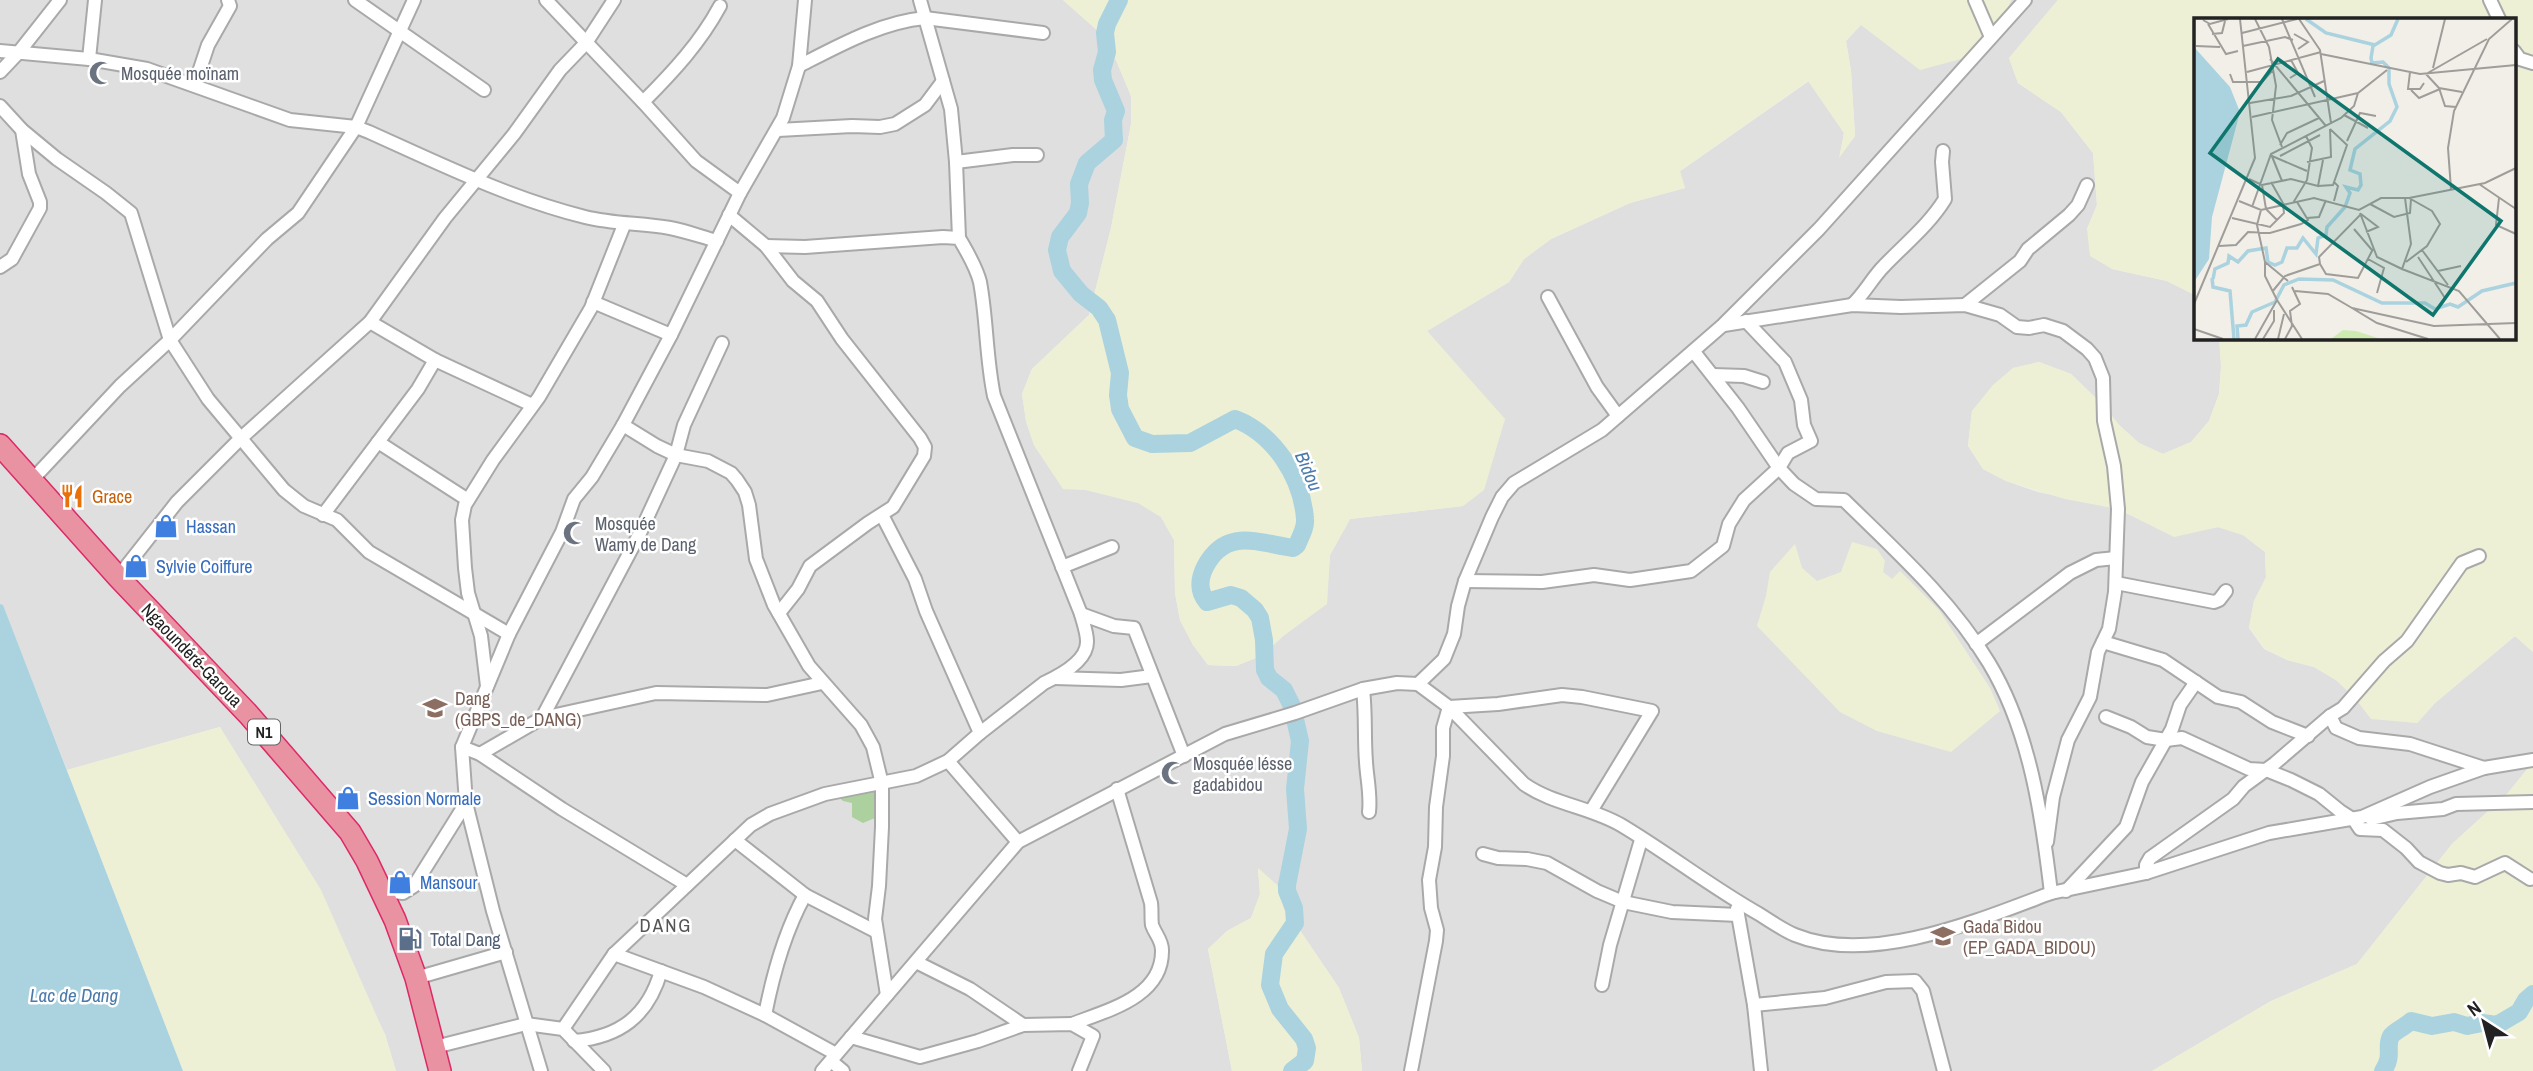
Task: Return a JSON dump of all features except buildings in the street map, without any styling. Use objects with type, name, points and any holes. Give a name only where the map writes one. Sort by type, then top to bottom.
[{"type":"highway","name":"Ngaoundéré-Garoua","points":[[0,445],[118,577],[249,715],[349,832],[367,861],[395,920],[416,978],[440,1071]]},
{"type":"street","points":[[0,72],[60,0]]},
{"type":"street","points":[[89,60],[95,0]]},
{"type":"street","points":[[195,84],[208,45],[230,6],[228,0]]},
{"type":"street","points":[[355,0],[484,90]]},
{"type":"street","points":[[32,480],[120,386],[170,340],[257,249],[298,213],[356,127],[414,0]]},
{"type":"street","points":[[546,0],[696,161],[740,193]]},
{"type":"street","points":[[118,577],[177,502],[240,439],[370,322],[445,218],[477,181],[560,70],[586,43],[614,0]]},
{"type":"street","points":[[541,1071],[466,803],[462,747],[509,634],[562,532],[574,499],[592,477],[623,425],[671,335],[740,193],[778,130],[799,66],[805,0]]},
{"type":"street","points":[[563,1029],[614,954],[751,825],[796,803],[825,794],[916,776],[948,761],[1044,683],[1077,662],[1087,648],[1081,614],[994,396],[988,368],[979,282],[975,267],[959,238],[951,109],[919,0]]},
{"type":"street","points":[[1975,0],[1990,37]]},
{"type":"street","points":[[1418,684],[1444,659],[1454,634],[1465,581],[1502,497],[1514,483],[1528,472],[1587,441],[1723,325],[1819,229],[2025,0]]},
{"type":"street","points":[[2490,0],[2499,18]]},
{"type":"street","points":[[643,102],[694,47],[720,6]]},
{"type":"street","points":[[799,66],[881,28],[906,20],[925,18],[1043,33]]},
{"type":"street","points":[[0,51],[155,70],[236,102],[300,122],[356,127],[477,181],[527,200],[585,217],[624,225],[669,228],[717,241]]},
{"type":"street","points":[[2516,54],[2520,59],[2533,63]]},
{"type":"street","points":[[778,130],[880,127],[895,124],[926,105],[943,80]]},
{"type":"street","points":[[0,106],[22,130],[57,159],[131,213],[170,340],[202,391],[240,439],[296,501],[337,520],[369,552],[509,634]]},
{"type":"street","points":[[0,267],[12,259],[41,205],[29,174],[22,130]]},
{"type":"street","points":[[1852,305],[1867,291],[1884,266],[1920,232],[1945,200],[1943,151]]},
{"type":"street","points":[[956,162],[1037,155]]},
{"type":"street","points":[[1965,305],[2011,268],[2028,248],[2069,215],[2078,205],[2087,185]]},
{"type":"street","points":[[729,215],[766,246],[793,281],[817,301],[842,340],[925,447],[924,456],[891,509],[810,566],[799,589],[779,613]]},
{"type":"street","points":[[487,690],[481,636],[468,593],[462,520],[468,500],[532,405],[593,302],[624,225]]},
{"type":"street","points":[[766,246],[805,247],[959,238]]},
{"type":"street","points":[[1548,297],[1597,387],[1618,416]]},
{"type":"street","points":[[593,302],[671,335]]},
{"type":"street","points":[[1723,325],[1852,305],[1965,305],[2000,315],[2017,327],[2044,326],[2063,331],[2095,358],[2104,378],[2104,421],[2116,484],[2116,583],[2109,629],[2098,652],[2090,697],[2068,740],[2053,797],[2046,849]]},
{"type":"street","points":[[1465,581],[1542,582],[1594,575],[1630,580],[1686,573],[1718,551],[1725,541],[1729,524],[1738,506],[1779,468],[1788,453],[1810,443],[1811,438],[1804,425],[1801,400],[1785,362],[1746,321]]},
{"type":"street","points":[[370,322],[435,360],[532,405]]},
{"type":"street","points":[[542,718],[640,533],[676,455],[691,407],[722,343]]},
{"type":"street","points":[[1694,352],[1713,374],[1779,468],[1816,499],[1844,500],[1918,572],[1959,619],[1990,664],[2025,743],[2046,849],[2051,893]]},
{"type":"street","points":[[323,514],[418,388],[435,360]]},
{"type":"street","points":[[1713,374],[1744,376],[1763,383]]},
{"type":"street","points":[[623,425],[676,455],[708,461],[731,473],[737,480],[749,505],[756,559],[779,613],[799,650],[822,683],[861,725],[873,747],[882,784],[876,931],[887,995]]},
{"type":"street","points":[[378,442],[468,500]]},
{"type":"street","points":[[882,515],[915,579],[926,611],[980,733]]},
{"type":"street","points":[[1062,567],[1111,547]]},
{"type":"street","points":[[2146,873],[2150,858],[2230,801],[2244,786],[2343,708],[2407,641],[2462,562],[2479,556]]},
{"type":"street","points":[[1976,644],[2070,573],[2095,560],[2116,558]]},
{"type":"street","points":[[2116,583],[2214,601],[2219,600],[2227,591]]},
{"type":"street","points":[[1081,614],[1114,626],[1134,628],[1184,755]]},
{"type":"street","points":[[2103,642],[2163,660],[2218,697],[2241,702],[2272,722],[2308,736]]},
{"type":"street","points":[[1055,678],[1121,680],[1152,676]]},
{"type":"street","points":[[2066,891],[2126,827],[2143,782],[2166,740],[2180,705],[2196,682]]},
{"type":"street","points":[[480,754],[542,718],[656,693],[767,695],[822,683]]},
{"type":"street","points":[[830,1062],[1018,842],[1225,734],[1363,689],[1397,683],[1418,684],[1449,707],[1535,792],[1591,811],[1621,825],[1736,901],[1794,935],[1824,943],[1863,947],[1942,930],[1993,915],[2051,893],[2146,873],[2269,832],[2443,809],[2456,804],[2533,802]]},
{"type":"street","points":[[1363,689],[1367,724],[1369,812]]},
{"type":"street","points":[[1449,707],[1499,704],[1562,695],[1652,711],[1591,811]]},
{"type":"street","points":[[1411,1071],[1436,941],[1437,930],[1431,908],[1429,880],[1435,847],[1443,729],[1449,707]]},
{"type":"street","points":[[2330,716],[2336,728],[2359,738],[2410,744],[2484,768]]},
{"type":"street","points":[[2106,717],[2147,737],[2166,740],[2182,738],[2249,769],[2266,770],[2319,794],[2354,820],[2360,829],[2383,830],[2419,862],[2440,873],[2461,873],[2475,877],[2505,863],[2530,878]]},
{"type":"street","points":[[462,747],[480,754],[562,809],[687,885]]},
{"type":"street","points":[[2354,820],[2430,787],[2484,768],[2533,760]]},
{"type":"street","points":[[948,761],[1018,842]]},
{"type":"street","points":[[851,1037],[920,1057],[1023,1025],[1072,1024],[1113,1009],[1145,991],[1156,977],[1162,955],[1161,943],[1153,926],[1151,903],[1117,789]]},
{"type":"street","points":[[381,891],[403,894],[414,886],[466,803]]},
{"type":"street","points":[[735,840],[805,895],[876,931]]},
{"type":"street","points":[[1602,985],[1641,840]]},
{"type":"street","points":[[1483,854],[1544,862],[1623,902],[1672,912],[1738,915]]},
{"type":"street","points":[[765,1015],[786,937],[805,895]]},
{"type":"street","points":[[1736,901],[1754,1005],[1761,1071]]},
{"type":"street","points":[[416,978],[506,952]]},
{"type":"street","points":[[614,954],[704,987],[765,1015],[844,1071]]},
{"type":"street","points":[[916,962],[970,989],[1023,1025]]},
{"type":"street","points":[[574,1041],[595,1039],[626,1025],[650,1000],[661,971]]},
{"type":"street","points":[[1754,1005],[1825,998],[1886,982],[1915,981],[1923,991],[1944,1071]]},
{"type":"street","points":[[435,1047],[526,1024],[563,1029],[604,1071]]},
{"type":"street","points":[[1072,1024],[1093,1035],[1079,1071]]},
{"type":"shaded area","points":[[0,0],[1063,0],[1106,38],[1108,52],[1116,60],[1131,96],[1131,124],[1111,228],[1089,315],[1032,369],[1022,394],[1026,421],[1034,445],[1063,488],[1086,490],[1139,503],[1161,517],[1174,540],[1175,593],[1180,620],[1193,645],[1208,665],[1236,666],[1263,655],[1283,636],[1326,604],[1330,555],[1350,519],[1463,506],[1504,419],[1427,331],[1509,282],[1524,259],[1551,239],[1630,203],[1685,188],[1679,172],[1809,81],[1844,133],[1840,155],[1855,136],[1851,71],[1846,41],[1861,24],[1996,33],[2011,0],[2058,0],[2009,58],[2018,83],[2061,112],[2093,153],[2097,205],[2087,229],[2112,269],[2167,281],[2194,294],[2194,340],[2220,341],[2219,394],[2209,421],[2191,442],[2163,454],[2139,443],[2071,374],[2039,362],[2013,368],[1972,411],[1968,446],[1983,469],[2006,481],[2038,492],[2118,509],[2174,536],[2218,527],[2243,535],[2265,552],[2266,578],[2254,601],[2249,628],[2264,649],[2287,660],[2314,667],[2336,680],[2355,698],[2417,723],[2435,703],[2515,636],[2533,652],[2533,762],[2507,794],[2452,844],[2357,964],[2271,1001],[2152,1071],[1362,1071],[1359,1038],[1339,988],[1284,910],[1277,885],[1258,869],[1260,894],[1251,918],[1227,931],[1208,949],[1232,1071],[396,1071],[385,1034],[220,727],[67,770],[0,604]]},
{"type":"green space","points":[[1063,0],[2011,0],[1996,33],[1972,56],[1920,70],[1861,25],[1846,41],[1851,71],[1855,136],[1839,158],[1844,133],[1808,81],[1680,171],[1685,188],[1630,203],[1551,239],[1524,259],[1509,282],[1427,331],[1505,419],[1484,490],[1463,506],[1350,519],[1330,555],[1327,604],[1283,636],[1263,655],[1236,666],[1209,665],[1193,645],[1180,620],[1175,593],[1174,540],[1161,517],[1138,503],[1086,490],[1063,489],[1034,445],[1026,421],[1022,394],[1032,369],[1089,315],[1111,228],[1131,124],[1131,96],[1116,60],[1107,52],[1106,38]]},
{"type":"green space","points":[[2058,0],[2533,0],[2533,652],[2515,636],[2435,703],[2417,723],[2371,719],[2355,698],[2336,680],[2314,667],[2287,660],[2264,648],[2249,627],[2254,601],[2266,577],[2265,552],[2243,535],[2218,527],[2174,537],[2118,509],[2065,499],[2006,481],[1983,469],[1968,445],[1972,411],[1993,385],[2013,368],[2039,362],[2071,374],[2139,443],[2163,454],[2191,442],[2209,421],[2219,394],[2219,340],[2516,340],[2516,18],[2194,18],[2194,294],[2167,281],[2112,269],[2090,256],[2087,229],[2097,205],[2093,153],[2061,112],[2018,83],[2009,58]]},
{"type":"green space","points":[[1852,542],[1877,549],[1885,561],[1883,572],[1892,579],[1900,571],[1939,610],[1990,688],[2000,711],[1951,752],[1877,731],[1840,712],[1757,626],[1770,572],[1795,544],[1802,568],[1817,581],[1841,572]]},
{"type":"green space","points":[[220,727],[321,890],[385,1035],[396,1071],[183,1071],[67,770]]},
{"type":"green space","points":[[2533,762],[2533,1071],[2152,1071],[2271,1001],[2357,964],[2452,844],[2507,794]]},
{"type":"green space","points":[[868,788],[877,788],[879,796],[875,818],[863,823],[852,817],[852,803],[840,798],[842,792],[853,792],[856,795]]},
{"type":"green space","points":[[1258,868],[1277,885],[1284,910],[1339,988],[1359,1038],[1362,1071],[1232,1071],[1208,949],[1227,931],[1251,918],[1260,894]]},
{"type":"water","name":"Lac de Dang","points":[[0,604],[3,605],[183,1071],[0,1071]]},
{"type":"waterway","name":"Bidou","points":[[1119,0],[1107,24],[1107,52],[1102,70],[1103,80],[1116,111],[1113,120],[1114,140],[1087,163],[1079,184],[1078,213],[1060,237],[1057,250],[1062,271],[1081,294],[1099,308],[1107,320],[1120,373],[1120,409],[1135,438],[1152,444],[1190,443],[1235,419],[1262,435],[1284,459],[1303,503],[1305,522],[1297,545],[1293,548],[1244,541],[1223,546],[1213,554],[1205,567],[1200,585],[1207,602],[1231,595],[1241,598],[1255,610],[1260,618],[1264,640],[1265,670],[1269,678],[1284,690],[1292,706],[1300,741],[1295,789],[1298,829],[1287,885],[1294,908],[1295,923],[1274,954],[1270,985],[1280,1009],[1304,1039],[1307,1048],[1305,1061],[1292,1071]]},
{"type":"waterway","points":[[2383,1071],[2389,1056],[2391,1036],[2411,1021],[2432,1026],[2454,1022],[2467,1026],[2482,1023],[2497,1025],[2519,1012],[2533,994]]},
{"type":"place","name":"Mosquée moïnam","points":[[101,73]]},
{"type":"place","name":"Grace","points":[[72,496]]},
{"type":"place","name":"Hassan","points":[[166,526]]},
{"type":"place","name":"Mosquée Wamy de Dang","points":[[575,533]]},
{"type":"place","name":"Sylvie Coiffure","points":[[136,566]]},
{"type":"place","name":"Dang (GBPS_de_DANG)","points":[[435,708]]},
{"type":"place","name":"Mosquée lésse gadabidou","points":[[1173,773]]},
{"type":"place","name":"Session Normale","points":[[348,798]]},
{"type":"place","name":"Mansour","points":[[400,882]]},
{"type":"place","name":"Gada Bidou (EP_GADA_BIDOU)","points":[[1943,936]]},
{"type":"place","name":"Total Dang","points":[[410,939]]},
{"type":"district","name":"DANG","points":[[666,925]]}]
